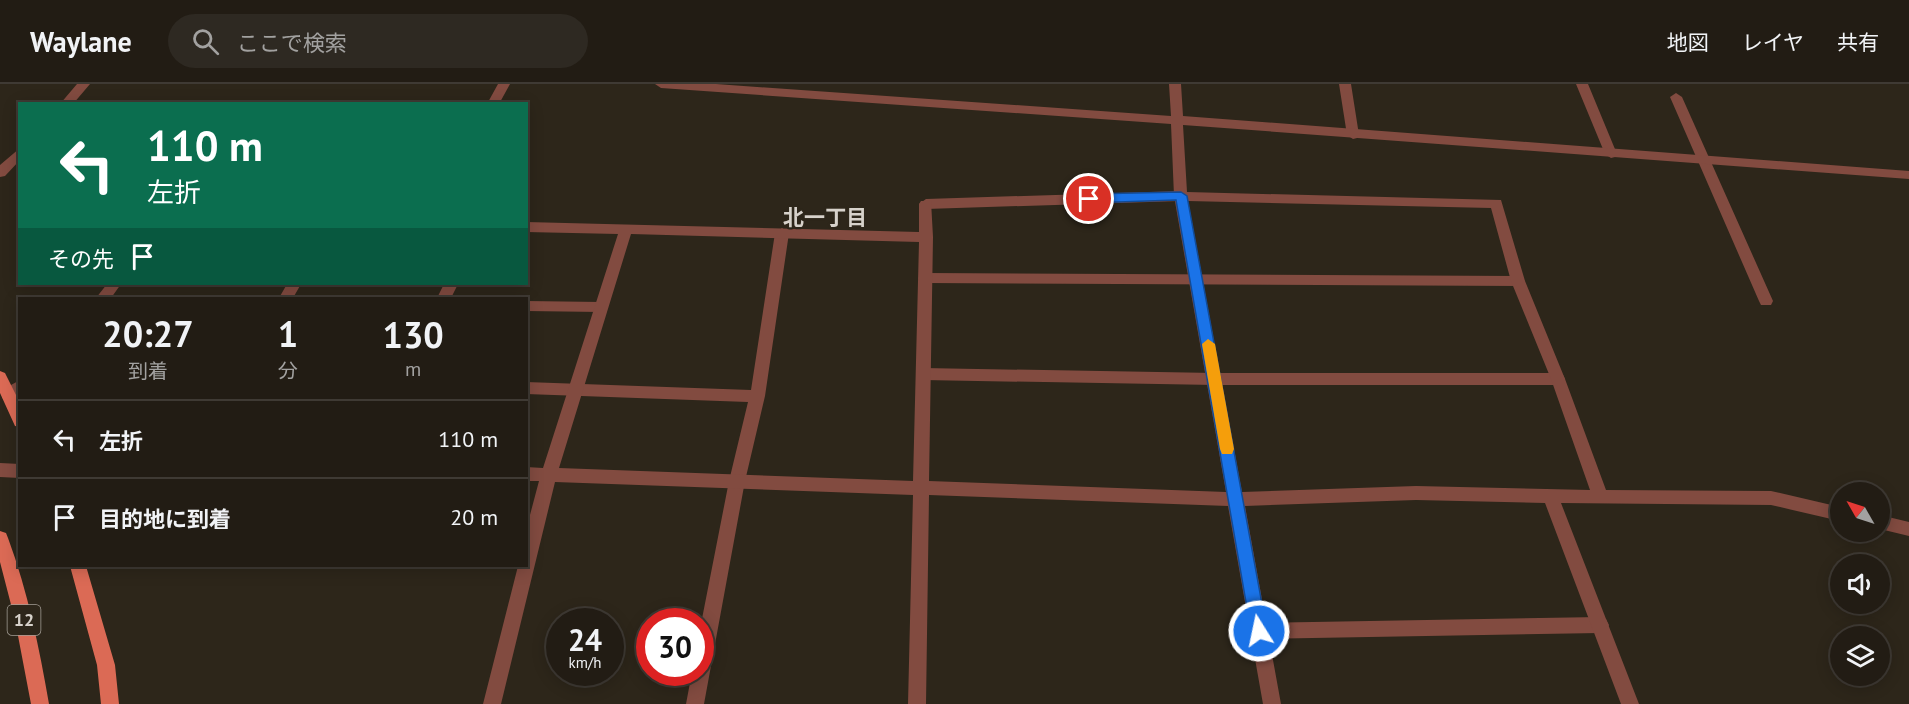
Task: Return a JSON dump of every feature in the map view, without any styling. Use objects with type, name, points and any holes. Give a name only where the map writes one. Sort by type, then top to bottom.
[{"type":"main road","points":[[0,377],[13,390],[18,412]]},
{"type":"main road","name":"12","points":[[0,538],[32,650],[40,704]]},
{"type":"main road","points":[[78,567],[106,665],[110,704]]},
{"type":"street","points":[[68,102],[84,84]]},
{"type":"street","points":[[494,102],[504,84]]},
{"type":"street","points":[[661,84],[1909,175]]},
{"type":"street","points":[[1175,84],[1181,196],[1272,704]]},
{"type":"street","points":[[1345,84],[1353,135]]},
{"type":"street","points":[[1582,84],[1611,154]]},
{"type":"street","points":[[1676,97],[1766,301]]},
{"type":"street","points":[[0,173],[18,154]]},
{"type":"street","points":[[917,704],[926,204],[1181,196],[1496,203],[1518,281],[1558,380],[1601,497]]},
{"type":"street","points":[[528,227],[926,237]]},
{"type":"street","points":[[528,557],[549,474],[626,229]]},
{"type":"street","points":[[694,704],[737,481],[757,396],[782,233]]},
{"type":"street","points":[[925,278],[1518,281]]},
{"type":"street","points":[[104,297],[113,285]]},
{"type":"street","points":[[528,306],[601,307]]},
{"type":"street","points":[[923,375],[1558,380]]},
{"type":"street","points":[[528,388],[757,396]]},
{"type":"street","points":[[0,470],[18,471]]},
{"type":"street","points":[[528,474],[1236,499],[1416,493],[1771,498],[1830,512]]},
{"type":"street","points":[[1551,496],[1630,704]]},
{"type":"street","points":[[1890,524],[1909,529]]},
{"type":"street","points":[[492,704],[526,567]]},
{"type":"street","points":[[1259,631],[1600,625]]},
{"type":"slow traffic","points":[[1208,344],[1227,449]]},
{"type":"district","name":"北一丁目","points":[[825,218]]},
{"type":"route","points":[[1089,199],[1181,196],[1259,631]]}]
